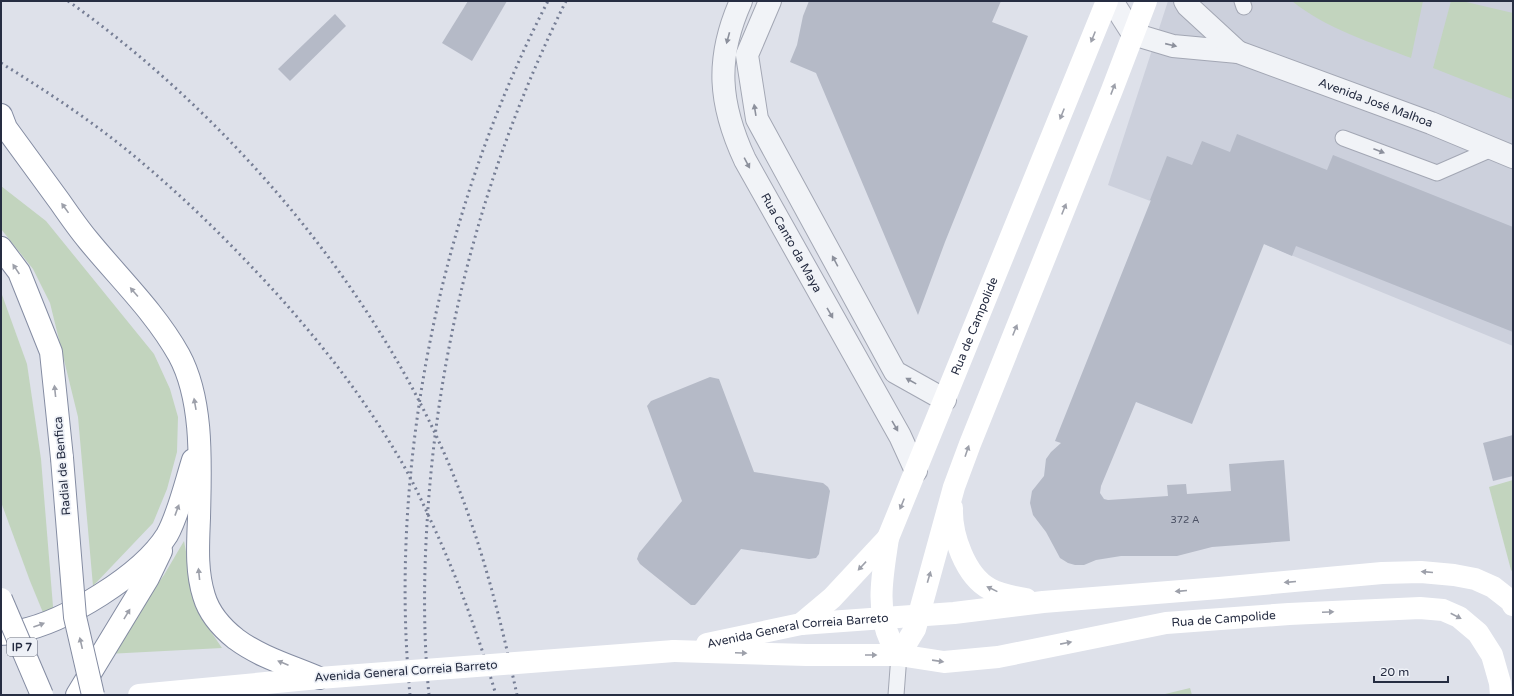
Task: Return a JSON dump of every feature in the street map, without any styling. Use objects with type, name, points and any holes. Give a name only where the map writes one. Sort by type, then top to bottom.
[{"type":"main road","name":"Rua de Campolide","points":[[900,655],[915,629],[900,617],[881,594],[888,538],[1107,1]]},
{"type":"main road","name":"Rua de Campolide","points":[[1146,1],[1112,90],[970,444],[954,487],[925,591],[900,617],[889,637],[896,653],[900,655],[944,662],[998,657],[1166,623],[1289,614],[1420,608],[1443,610],[1459,617],[1478,632],[1492,655],[1500,683],[1501,695]]},
{"type":"main road","points":[[1,115],[6,128],[88,240],[147,307],[179,356],[195,401],[198,422],[198,559],[200,580],[204,597],[213,614],[224,628],[253,650],[319,678]]},
{"type":"main road","name":"Radial de Benfica","points":[[1,248],[19,272],[51,352],[62,458],[75,617],[93,695]]},
{"type":"main road","points":[[77,695],[157,562],[177,511],[199,443]]},
{"type":"main road","name":"Rua de Campolide","points":[[954,487],[952,520],[955,536],[962,554],[979,581],[990,589],[1008,596],[1043,602]]},
{"type":"main road","points":[[1,634],[20,631],[36,626],[86,604],[109,590],[129,574],[151,554],[167,535]]},
{"type":"main road","points":[[801,624],[832,598],[888,538]]},
{"type":"main road","name":"Rua de Campolide","points":[[900,617],[954,613],[1043,602],[1382,573],[1421,572],[1454,575],[1475,579],[1493,587],[1511,601],[1513,605]]},
{"type":"main road","name":"IP 7","points":[[1,599],[42,695]]},
{"type":"main road","name":"Avenida General Correia Barreto","points":[[674,651],[801,624],[900,617]]},
{"type":"main road","name":"Avenida General Correia Barreto","points":[[139,695],[319,678],[674,651],[807,655],[900,655]]},
{"type":"street","name":"Rua Canto da Maya","points":[[741,1],[732,22],[723,60],[723,89],[734,137],[745,160],[900,436],[916,471]]},
{"type":"street","points":[[770,1],[747,55],[757,119],[895,372],[945,400]]},
{"type":"street","points":[[1112,1],[1133,34]]},
{"type":"street","name":"Avenida José Malhoa","points":[[1186,1],[1188,6],[1238,52]]},
{"type":"street","name":"Avenida José Malhoa","points":[[1133,34],[1173,46],[1238,52],[1432,122],[1513,157]]},
{"type":"lane","points":[[1343,138],[1437,173],[1492,149]]},
{"type":"lane","points":[[896,695],[900,655]]},
{"type":"shaded area","points":[[1168,1],[1513,1],[1513,346],[1264,244],[1108,185]]},
{"type":"green space","points":[[1292,1],[1423,1],[1411,58],[1334,27],[1305,11]]},
{"type":"green space","points":[[1451,1],[1462,1],[1513,13],[1512,99],[1433,68]]},
{"type":"green space","points":[[1,186],[46,221],[154,354],[170,389],[178,417],[177,452],[167,489],[153,523],[93,586],[78,417],[50,303],[33,269],[1,229]]},
{"type":"green space","points":[[1,292],[27,364],[41,459],[55,631],[51,632],[30,581],[1,502]]},
{"type":"green space","points":[[1513,480],[1513,572],[1511,570],[1489,487]]},
{"type":"green space","points":[[184,541],[193,598],[199,614],[222,648],[107,654],[164,575]]},
{"type":"green space","points":[[1190,688],[1192,695],[1161,695]]},
{"type":"building","points":[[468,1],[507,1],[472,61],[442,43]]},
{"type":"building","points":[[809,1],[1001,1],[992,22],[1028,36],[945,242],[918,315],[816,73],[790,62],[797,45],[803,16]]},
{"type":"building","points":[[335,14],[346,26],[290,81],[278,69]]},
{"type":"building","points":[[1237,134],[1327,170],[1333,155],[1513,227],[1513,332],[1296,246],[1292,256],[1264,244],[1192,424],[1136,402],[1101,486],[1100,493],[1104,499],[1108,500],[1168,496],[1167,485],[1186,484],[1187,494],[1231,491],[1229,464],[1284,460],[1290,541],[1212,547],[1177,556],[1121,556],[1096,560],[1084,565],[1068,563],[1060,558],[1046,532],[1033,515],[1030,503],[1032,491],[1044,476],[1046,459],[1061,443],[1055,441],[1151,200],[1167,156],[1192,165],[1202,141],[1230,152]]},
{"type":"building","points":[[710,377],[719,379],[754,472],[823,483],[830,491],[819,554],[816,558],[809,559],[741,549],[697,603],[695,605],[691,605],[640,564],[637,559],[639,553],[682,501],[647,406],[651,401]]},
{"type":"building","points":[[1513,435],[1513,476],[1493,481],[1483,443]]},
{"type":"railway","points":[[68,1],[127,46],[183,95],[238,149],[289,207],[336,267],[379,331],[416,396],[448,462],[470,519],[496,606],[517,695]]},
{"type":"railway","points":[[410,695],[405,607],[407,518],[416,428],[431,339],[452,250],[478,164],[510,80],[548,1]]},
{"type":"railway","points":[[429,695],[425,642],[426,536],[437,420],[447,358],[460,296],[494,176],[515,116],[539,58],[566,1]]},
{"type":"railway","points":[[1,63],[94,124],[197,211],[276,293],[324,349],[382,430],[414,485],[459,585],[475,628],[496,695]]}]
